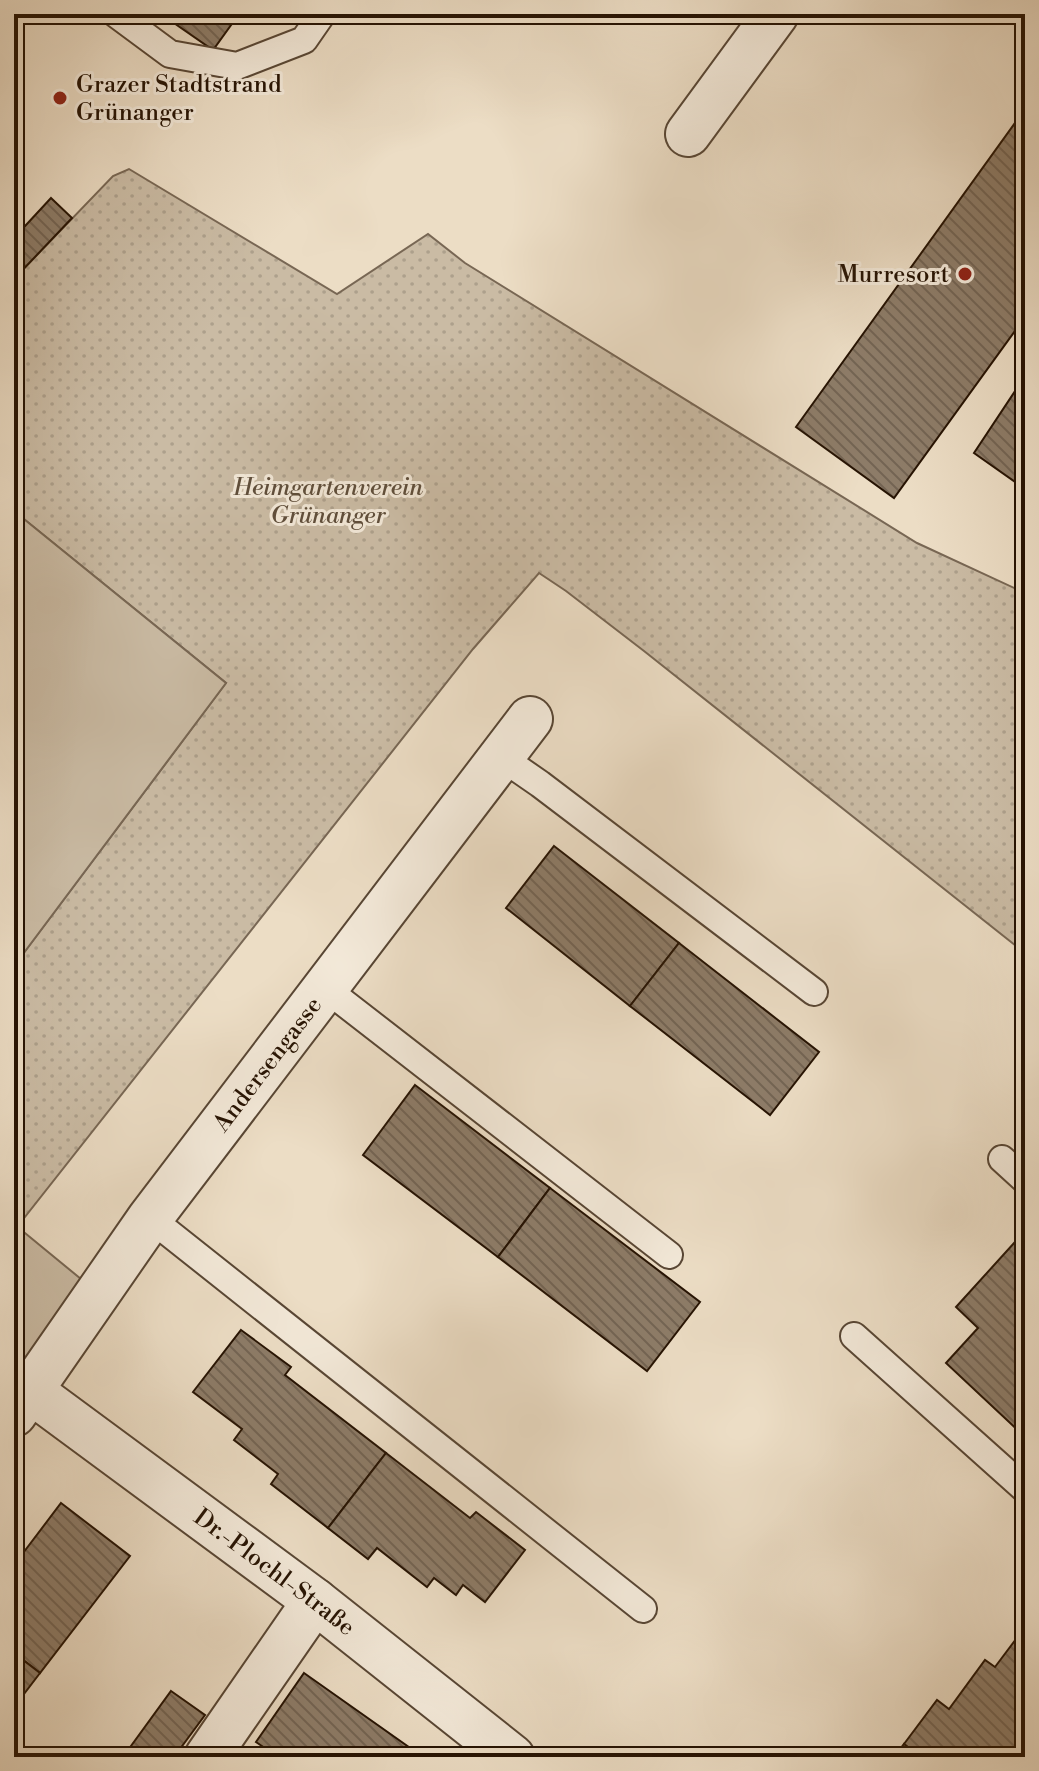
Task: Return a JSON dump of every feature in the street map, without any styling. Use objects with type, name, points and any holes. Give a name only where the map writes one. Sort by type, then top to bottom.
[{"type":"street","points":[[688,134],[776,14]]},
{"type":"street","name":"Andersengasse","points":[[23,1403],[150,1218],[530,719]]},
{"type":"street","name":"Dr.-Plochl-Straße","points":[[23,1403],[315,1601],[512,1757]]},
{"type":"street","points":[[207,1757],[315,1601]]},
{"type":"lane","points":[[116,14],[170,54],[237,66],[304,40],[322,14]]},
{"type":"lane","points":[[501,757],[814,992]]},
{"type":"lane","points":[[325,988],[669,1255]]},
{"type":"lane","points":[[1002,1159],[1025,1180]]},
{"type":"lane","points":[[150,1218],[643,1609]]},
{"type":"lane","points":[[854,1336],[1025,1489]]},
{"type":"green space","name":"Heimgartenverein Grünanger","points":[[129,169],[337,294],[428,234],[465,263],[917,543],[1025,593],[1025,953],[644,651],[539,573],[473,649],[17,1227],[14,1224],[14,966],[226,683],[14,511],[14,279],[113,176]]},
{"type":"green space","points":[[14,511],[226,683],[14,966]]},
{"type":"green space","points":[[14,1224],[98,1293],[14,1414]]},
{"type":"building","points":[[161,14],[239,14],[213,50]]},
{"type":"building","name":"Murresort","points":[[1025,109],[1025,317],[894,498],[796,427]]},
{"type":"building","points":[[51,198],[72,218],[14,279],[14,238]]},
{"type":"building","points":[[1025,376],[1025,489],[974,453]]},
{"type":"building","points":[[554,846],[679,943],[630,1006],[506,908]]},
{"type":"building","points":[[679,943],[819,1052],[770,1115],[630,1006]]},
{"type":"building","points":[[415,1085],[550,1188],[498,1257],[363,1155]]},
{"type":"building","points":[[550,1188],[700,1302],[647,1371],[498,1257]]},
{"type":"building","points":[[1015,1242],[1025,1251],[1025,1437],[946,1363],[978,1328],[956,1307]]},
{"type":"building","points":[[241,1330],[291,1367],[285,1375],[386,1453],[328,1528],[271,1484],[278,1474],[234,1440],[242,1429],[193,1392]]},
{"type":"building","points":[[386,1453],[470,1518],[476,1512],[525,1550],[485,1602],[463,1585],[456,1595],[434,1578],[427,1587],[377,1548],[368,1559],[328,1528]]},
{"type":"building","points":[[61,1503],[130,1556],[40,1673],[14,1653],[14,1565]]},
{"type":"building","points":[[1025,1627],[1025,1752],[1021,1757],[920,1757],[904,1744],[937,1700],[949,1709],[985,1660],[995,1667]]},
{"type":"building","points":[[14,1653],[40,1673],[14,1707]]},
{"type":"building","points":[[304,1673],[413,1750],[408,1757],[278,1757],[256,1742]]},
{"type":"building","points":[[171,1691],[205,1715],[174,1757],[123,1757]]},
{"type":"building","points":[[904,1744],[920,1757],[894,1757]]},
{"type":"place","name":"Grazer Stadtstrand Grünanger","points":[[60,98]]},
{"type":"place","name":"Murresort","points":[[965,274]]}]
